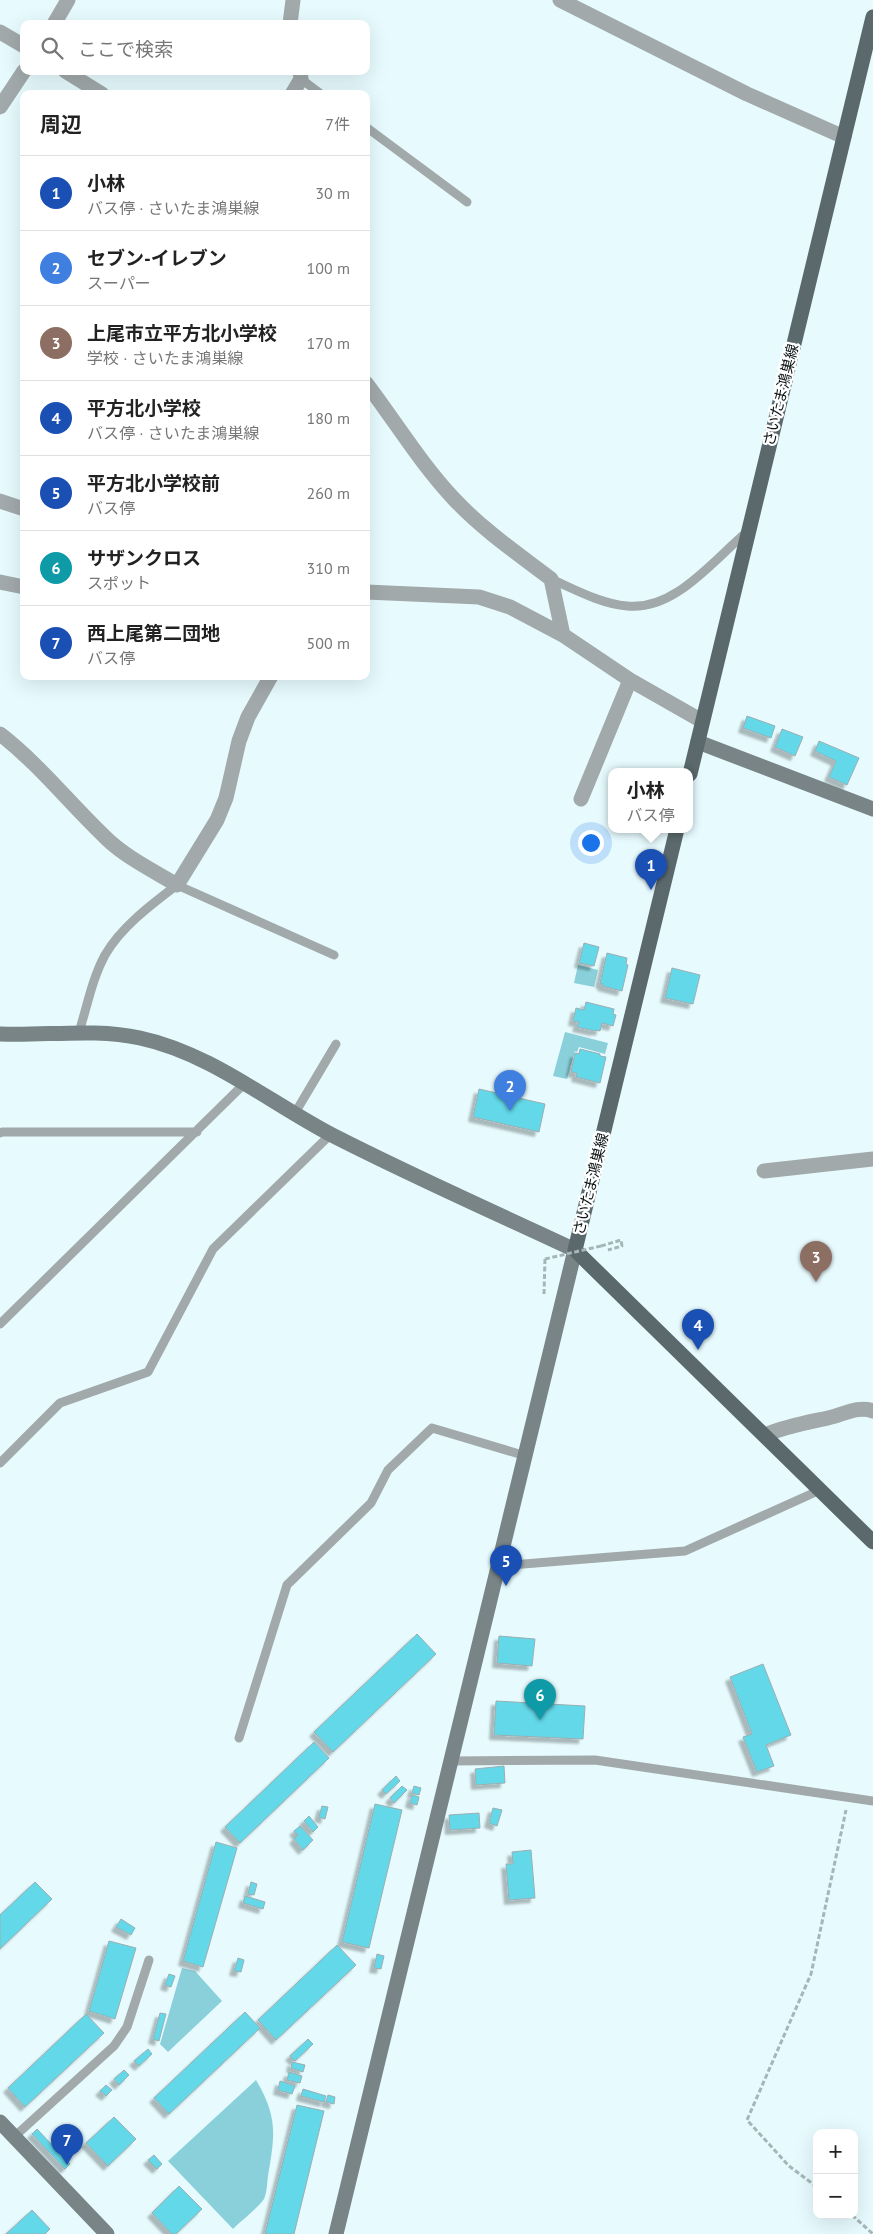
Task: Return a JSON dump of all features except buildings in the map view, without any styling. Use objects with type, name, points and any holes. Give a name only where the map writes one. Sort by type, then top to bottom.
[{"type":"main road","name":"さいたま鴻巣線","points":[[692,768],[873,17]]},
{"type":"main road","name":"さいたま鴻巣線","points":[[676,833],[575,1250],[873,1542]]},
{"type":"street","points":[[56,20],[68,0]]},
{"type":"street","points":[[291,20],[294,0]]},
{"type":"street","points":[[560,0],[747,94],[844,137]]},
{"type":"street","points":[[0,32],[20,44]]},
{"type":"street","points":[[0,107],[21,75]]},
{"type":"street","points":[[71,75],[96,90]]},
{"type":"street","points":[[294,90],[300,75]]},
{"type":"street","points":[[370,388],[432,473],[454,499],[499,539],[551,579],[563,635]]},
{"type":"street","points":[[0,501],[20,508]]},
{"type":"street","points":[[0,582],[20,583]]},
{"type":"street","points":[[370,592],[436,594],[479,598],[510,607],[563,635],[630,680],[702,721]]},
{"type":"street","points":[[0,734],[34,762],[108,840],[122,851],[178,885],[217,820],[226,798],[239,741],[248,717],[269,680]]},
{"type":"street","points":[[581,799],[630,680]]},
{"type":"street","points":[[698,742],[873,809]]},
{"type":"street","points":[[0,1034],[78,1032],[139,1038],[170,1046],[244,1084],[330,1134],[575,1250],[336,2234]]},
{"type":"street","points":[[764,1171],[873,1159]]},
{"type":"street","points":[[764,1434],[789,1425],[828,1418],[860,1409],[873,1411]]},
{"type":"street","points":[[0,2122],[107,2234]]},
{"type":"lane","points":[[300,75],[317,90]]},
{"type":"lane","points":[[370,130],[466,202]]},
{"type":"lane","points":[[551,579],[587,594],[626,606],[659,602],[678,592],[747,532]]},
{"type":"lane","points":[[78,1032],[97,972],[106,954],[136,919],[178,885],[334,955]]},
{"type":"lane","points":[[294,1113],[336,1044]]},
{"type":"lane","points":[[0,1324],[244,1084]]},
{"type":"lane","points":[[0,1133],[197,1132]]},
{"type":"lane","points":[[0,1462],[60,1403],[148,1372],[213,1249],[330,1134]]},
{"type":"lane","points":[[239,1738],[287,1584],[371,1503],[388,1470],[432,1428],[526,1456]]},
{"type":"lane","points":[[499,1566],[685,1551],[820,1490]]},
{"type":"lane","points":[[451,1762],[595,1760],[873,1801]]},
{"type":"lane","points":[[14,2137],[114,2046],[127,2027],[149,1960]]},
{"type":"path","points":[[544,1294],[545,1259],[621,1240],[622,1246],[608,1250]]},
{"type":"path","points":[[813,2184],[790,2166],[747,2120],[811,1974],[848,1798]]},
{"type":"path","points":[[856,2219],[873,2234]]},
{"type":"shaded area","points":[[578,965],[598,970],[594,987],[574,983]]},
{"type":"shaded area","points":[[565,1032],[608,1043],[605,1054],[579,1047],[577,1052],[575,1051],[567,1079],[553,1076]]},
{"type":"shaded area","points":[[182,1968],[195,1971],[222,2001],[168,2052],[160,2044]]},
{"type":"shaded area","points":[[256,2080],[268,2105],[273,2126],[266,2191],[261,2203],[233,2229],[168,2161]]},
{"type":"place","name":"小林","points":[[651,890]]},
{"type":"place","name":"セブン-イレブン","points":[[510,1111]]},
{"type":"place","name":"上尾市立平方北小学校","points":[[816,1282]]},
{"type":"place","name":"平方北小学校","points":[[698,1350]]},
{"type":"place","name":"平方北小学校前","points":[[506,1586]]},
{"type":"place","name":"サザンクロス","points":[[540,1720]]},
{"type":"place","name":"西上尾第二団地","points":[[67,2165]]}]
